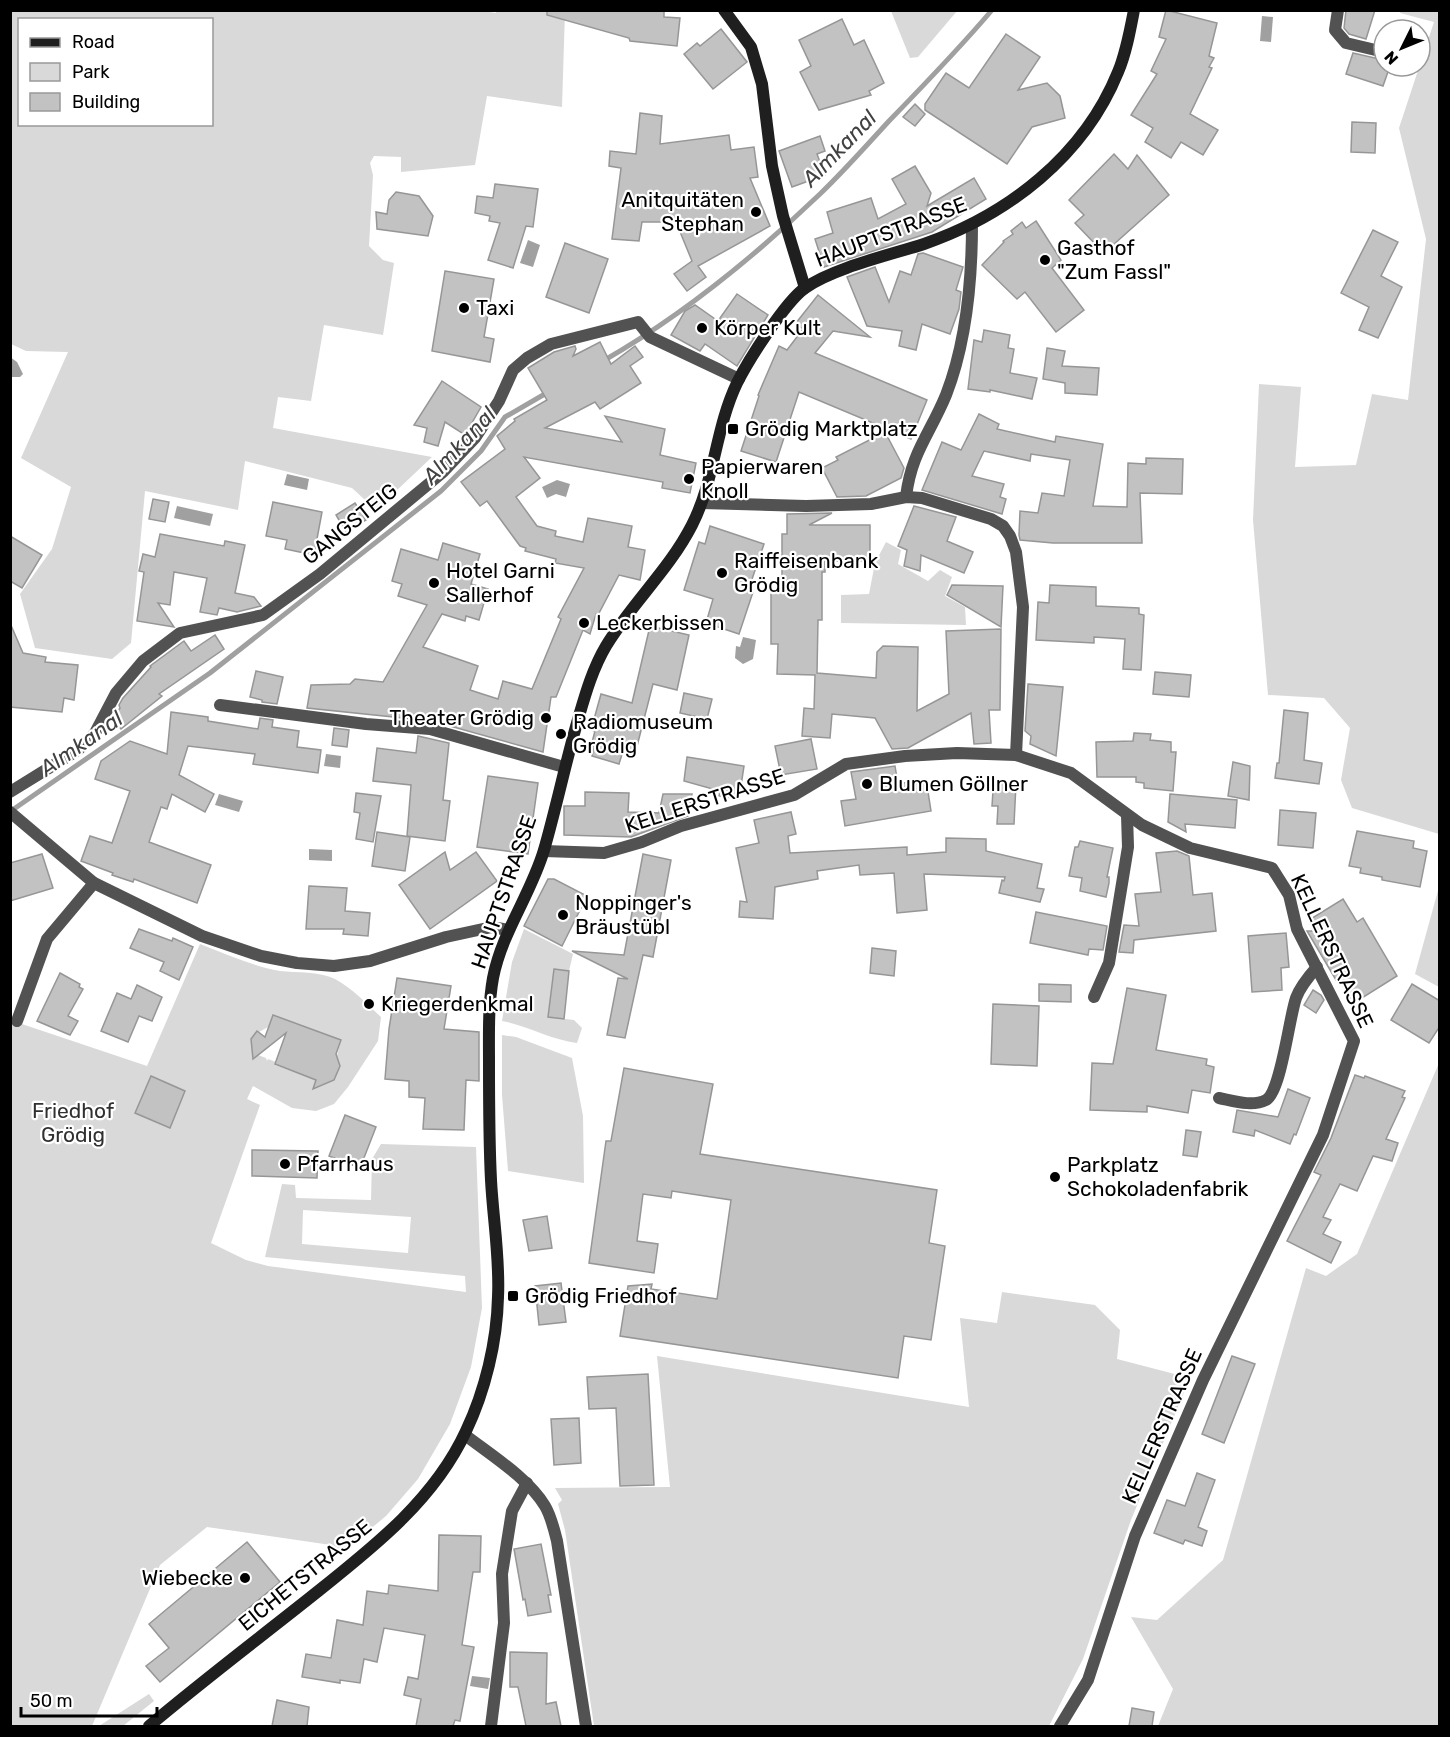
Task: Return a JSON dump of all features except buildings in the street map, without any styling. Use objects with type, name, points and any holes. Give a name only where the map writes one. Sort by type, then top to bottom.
[{"type":"main road","points":[[724,10],[751,47],[762,84],[772,166],[784,219],[805,288]]},
{"type":"main road","name":"HAUPTSTRASSE","points":[[465,1435],[483,1388],[494,1339],[498,1300],[490,1176],[489,1014],[494,974],[508,930],[544,851],[564,767],[590,679],[603,650],[627,614],[668,564],[692,525],[702,503],[711,475],[722,424],[739,379],[785,309],[805,288],[837,272],[934,240],[972,224],[1019,195],[1041,178],[1084,132],[1105,100],[1120,68],[1134,10]]},
{"type":"main road","name":"EICHETSTRASSE","points":[[149,1726],[390,1531],[430,1490],[465,1435]]},
{"type":"street","points":[[1338,10],[1335,30],[1346,43],[1372,49]]},
{"type":"street","points":[[906,497],[909,475],[917,452],[945,397],[957,361],[972,273],[972,224]]},
{"type":"street","name":"GANGSTEIG","points":[[10,792],[78,750],[95,733],[116,693],[143,662],[180,633],[263,615],[320,574],[435,479],[475,438],[499,401],[513,370],[527,357],[551,344],[638,322],[647,333],[739,379]]},
{"type":"street","points":[[702,503],[765,506],[838,505],[871,504],[906,497],[922,498],[991,519],[1003,526],[1016,552],[1023,607],[1016,755]]},
{"type":"street","points":[[220,705],[366,724],[430,729],[564,767]]},
{"type":"street","name":"KELLERSTRASSE","points":[[544,851],[604,853],[642,842],[681,826],[795,795],[846,764],[904,756],[957,753],[1016,755],[1071,773],[1142,825],[1190,848],[1272,868],[1289,895],[1297,929],[1354,1041],[1323,1136],[1203,1380],[1134,1536],[1088,1680],[1060,1726]]},
{"type":"street","points":[[1094,997],[1109,963],[1128,847],[1126,814]]},
{"type":"street","points":[[14,815],[94,883],[202,936],[261,956],[297,963],[334,966],[370,961],[458,934],[492,927],[508,930]]},
{"type":"street","points":[[18,1021],[47,939],[94,883]]},
{"type":"street","points":[[1220,1098],[1245,1103],[1264,1101],[1270,1097],[1277,1083],[1297,995],[1317,967]]},
{"type":"street","points":[[465,1435],[527,1484],[551,1517],[557,1541],[586,1726]]},
{"type":"street","points":[[491,1726],[504,1623],[502,1574],[512,1511],[527,1484]]},
{"type":"green space","points":[[476,10],[496,13],[497,10],[565,11],[562,107],[487,96],[475,165],[401,172],[401,157],[374,156],[370,163],[373,175],[369,246],[383,260],[394,263],[383,335],[324,325],[311,401],[278,397],[273,428],[432,457],[376,510],[352,488],[245,461],[238,510],[145,491],[131,643],[112,659],[35,648],[20,594],[52,549],[71,487],[21,458],[68,352],[26,351],[11,344],[11,11]]},
{"type":"green space","points":[[891,11],[957,11],[918,57],[910,58]]},
{"type":"green space","points":[[1401,11],[1440,11],[1439,834],[1352,808],[1341,780],[1350,728],[1324,698],[1268,695],[1253,520],[1259,384],[1301,387],[1295,467],[1356,465],[1372,394],[1408,400],[1426,239],[1399,128],[1416,78],[1432,78],[1434,22],[1432,18],[1419,18],[1400,13]]},
{"type":"green space","points":[[886,542],[901,550],[898,564],[928,581],[940,570],[952,577],[945,596],[965,607],[966,625],[841,623],[841,595],[869,594],[875,563]]},
{"type":"green space","points":[[1439,887],[1439,987],[1415,974]]},
{"type":"green space","points":[[524,929],[573,954],[569,971],[555,969],[548,1017],[574,1020],[582,1028],[577,1043],[502,1021],[512,962]]},
{"type":"green space","name":"Friedhof Grödig","points":[[200,944],[270,969],[329,976],[365,1002],[381,1017],[378,1041],[334,1104],[316,1111],[292,1108],[253,1086],[247,1099],[260,1105],[211,1243],[246,1260],[268,1266],[466,1292],[465,1276],[265,1257],[282,1184],[295,1185],[296,1198],[371,1200],[372,1159],[381,1144],[476,1147],[482,1308],[471,1367],[450,1424],[418,1479],[386,1516],[344,1551],[331,1545],[207,1527],[160,1565],[92,1726],[11,1726],[10,1020],[147,1066]],"holes":[[[273,1015],[341,1040],[337,1056],[323,1085],[316,1080],[275,1065],[276,1062],[268,1059],[267,1061],[266,1058],[258,1055],[251,1043],[259,1032],[268,1027]],[[151,1076],[185,1091],[169,1128],[135,1113]],[[303,1210],[411,1217],[408,1253],[302,1244]]]},
{"type":"green space","points":[[502,1035],[516,1037],[572,1058],[583,1116],[584,1183],[508,1171],[502,1095]]},
{"type":"green space","points":[[1439,1063],[1439,1726],[1158,1726],[1173,1689],[1131,1617],[1157,1620],[1223,1560],[1306,1268],[1326,1276],[1357,1254]]},
{"type":"green space","points":[[1002,1292],[1095,1305],[1120,1330],[1117,1359],[1190,1378],[1131,1520],[1083,1659],[1049,1726],[594,1726],[565,1530],[558,1504],[562,1500],[555,1488],[670,1487],[657,1356],[969,1407],[960,1318],[997,1323]]},
{"type":"green space","points":[[149,1694],[154,1701],[123,1726],[99,1726]]},
{"type":"shaded area","points":[[1262,16],[1273,17],[1271,42],[1260,41]]},
{"type":"shaded area","points":[[528,240],[540,245],[533,267],[520,263]]},
{"type":"shaded area","points":[[10,357],[17,362],[23,374],[20,377],[11,377]]},
{"type":"shaded area","points":[[287,474],[309,479],[307,490],[284,485]]},
{"type":"shaded area","points":[[557,480],[570,484],[566,497],[556,494],[547,498],[542,487]]},
{"type":"shaded area","points":[[177,506],[213,514],[210,526],[174,518]]},
{"type":"shaded area","points":[[743,637],[756,640],[753,659],[743,664],[735,658],[736,646],[740,647]]},
{"type":"shaded area","points":[[326,754],[341,756],[340,768],[324,766]]},
{"type":"shaded area","points":[[219,794],[243,801],[239,812],[215,805]]},
{"type":"shaded area","points":[[309,849],[332,850],[332,861],[309,860]]},
{"type":"shaded area","points":[[472,1676],[490,1678],[488,1689],[470,1686]]},
{"type":"waterway","name":"Almkanal","points":[[603,361],[688,305],[795,217],[846,167],[992,10]]},
{"type":"waterway","name":"Almkanal","points":[[11,811],[210,673],[441,491],[481,451],[505,417],[550,391]]},
{"type":"place","name":"Anitquitäten Stephan","points":[[756,212]]},
{"type":"place","name":"Gasthof \"Zum Fassl\"","points":[[1045,260]]},
{"type":"place","name":"Taxi","points":[[464,308]]},
{"type":"place","name":"Körper Kult","points":[[702,328]]},
{"type":"place","name":"Grödig Marktplatz","points":[[733,429]]},
{"type":"place","name":"Papierwaren Knoll","points":[[689,479]]},
{"type":"place","name":"Raiffeisenbank Grödig","points":[[722,573]]},
{"type":"place","name":"Hotel Garni Sallerhof","points":[[434,583]]},
{"type":"place","name":"Leckerbissen","points":[[584,623]]},
{"type":"place","name":"Theater Grödig","points":[[546,718]]},
{"type":"place","name":"Radiomuseum Grödig","points":[[561,734]]},
{"type":"place","name":"Blumen Göllner","points":[[867,784]]},
{"type":"place","name":"Noppinger's Bräustübl","points":[[563,915]]},
{"type":"place","name":"Kriegerdenkmal","points":[[369,1004]]},
{"type":"place","name":"Pfarrhaus","points":[[285,1164]]},
{"type":"place","name":"Parkplatz Schokoladenfabrik","points":[[1055,1177]]},
{"type":"place","name":"Grödig Friedhof","points":[[513,1296]]},
{"type":"place","name":"Wiebecke","points":[[245,1578]]}]
